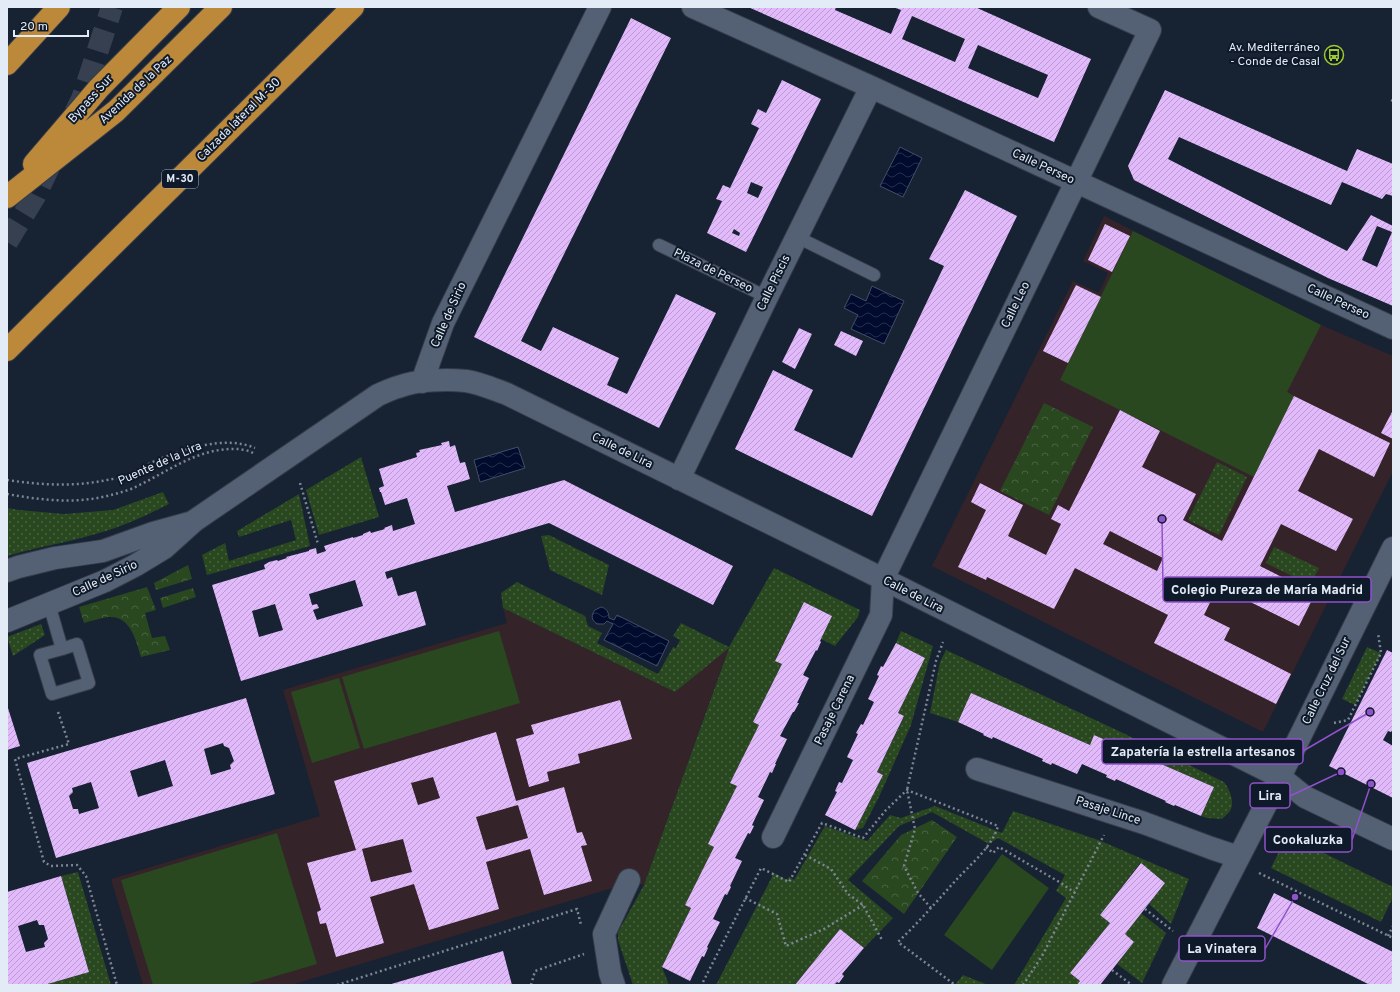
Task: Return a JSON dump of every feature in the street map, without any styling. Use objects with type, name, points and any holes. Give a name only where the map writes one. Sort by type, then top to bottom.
[{"type":"highway","points":[[7,64],[58,7]]},
{"type":"highway","name":"Bypass Sur","points":[[7,196],[99,88],[179,7]]},
{"type":"highway","name":"Avenida de la Paz","points":[[7,196],[116,111],[221,7]]},
{"type":"highway","name":"Calzada lateral M-30","points":[[7,350],[353,7]]},
{"type":"street","name":"Calle de Sirio","points":[[7,620],[105,581],[136,565],[164,548],[194,521],[378,395],[399,386],[422,382],[443,324],[600,7]]},
{"type":"street","name":"Calle Perseo","points":[[693,7],[871,87],[1393,328]]},
{"type":"street","name":"Calle Leo","points":[[883,579],[1150,30],[1099,7]]},
{"type":"street","name":"Calle Piscis","points":[[679,479],[796,237],[871,87]]},
{"type":"street","name":"Calle de Lira","points":[[422,382],[448,380],[466,381],[483,385],[507,394],[1280,777],[1305,796],[1393,839]]},
{"type":"street","name":"Calle de Sirio","points":[[7,571],[55,558],[103,551],[153,533],[194,521]]},
{"type":"street","name":"Calle Cruz del Sur","points":[[1173,985],[1280,777],[1393,548]]},
{"type":"street","name":"Pasaje Carena","points":[[773,837],[881,615],[883,579]]},
{"type":"street","name":"Pasaje Lince","points":[[977,769],[1144,823],[1238,857]]},
{"type":"street","points":[[614,985],[610,973],[604,934],[629,880]]},
{"type":"lane","points":[[796,237],[874,275]]},
{"type":"lane","name":"Plaza de Perseo","points":[[659,245],[767,297]]},
{"type":"lane","points":[[49,604],[62,649]]},
{"type":"lane","points":[[77,644],[89,683],[52,694],[40,655],[62,649],[77,644]]},
{"type":"path","points":[[7,480],[30,484],[68,485],[94,483],[125,476],[154,461],[214,443],[232,442],[250,445],[255,448]]},
{"type":"path","name":"Puente de la Lira","points":[[7,494],[37,499],[66,500],[81,500],[107,496],[130,489],[205,453],[225,449],[250,451]]},
{"type":"path","points":[[300,483],[318,544]]},
{"type":"path","points":[[1329,724],[1348,720],[1353,710],[1381,653],[1377,627]]},
{"type":"path","points":[[931,908],[918,893],[904,866],[915,829],[907,790],[936,661],[943,642]]},
{"type":"path","points":[[52,694],[69,744],[15,759],[44,862],[51,866],[77,865],[86,876],[117,985]]},
{"type":"path","points":[[907,790],[998,826],[986,847],[898,942],[955,985]]},
{"type":"path","points":[[702,982],[761,868],[789,882],[822,823],[863,838],[886,810],[907,790]]},
{"type":"path","points":[[1023,985],[1042,956],[1106,831]]},
{"type":"path","points":[[986,847],[993,853],[999,847],[1061,882],[1075,893]]},
{"type":"path","points":[[805,855],[831,869],[848,894],[863,905],[882,940]]},
{"type":"path","points":[[1259,873],[1393,938]]},
{"type":"path","points":[[745,898],[777,914],[786,946],[824,929],[863,905]]},
{"type":"path","points":[[337,985],[578,909],[583,931]]},
{"type":"path","points":[[1145,909],[1173,931]]},
{"type":"path","points":[[1388,936],[1393,926]]},
{"type":"path","points":[[531,985],[535,970],[588,953]]},
{"type":"path","points":[[1112,970],[1132,985]]},
{"type":"shaded area","points":[[1104,216],[1321,325],[1393,356],[1393,471],[1263,732],[932,566],[1073,281],[1099,293],[1108,273],[1083,261]]},
{"type":"shaded area","points":[[503,608],[675,692],[729,647],[644,885],[622,878],[619,886],[291,985],[143,985],[111,879],[320,816],[283,690],[507,623]]},
{"type":"green space","points":[[1133,231],[1321,325],[1287,392],[1294,396],[1254,477],[1060,380]]},
{"type":"green space","points":[[1044,403],[1093,427],[1049,515],[1000,491]]},
{"type":"green space","points":[[361,457],[379,517],[319,535],[306,490]]},
{"type":"green space","points":[[1217,462],[1247,477],[1219,535],[1188,520]]},
{"type":"green space","points":[[163,492],[169,504],[147,515],[97,534],[7,556],[7,508],[64,514],[113,510]]},
{"type":"green space","points":[[299,494],[310,546],[207,575],[202,555],[225,543],[229,561],[296,540],[291,520],[239,537],[237,531]]},
{"type":"green space","points":[[549,535],[609,565],[602,595],[550,570],[541,536]]},
{"type":"green space","points":[[1274,547],[1319,568],[1310,585],[1266,563]]},
{"type":"green space","points":[[188,565],[192,579],[156,590],[154,583]]},
{"type":"green space","points":[[774,568],[860,610],[858,617],[835,646],[821,639],[832,616],[804,602],[775,660],[782,664],[753,722],[759,725],[730,783],[737,786],[708,844],[714,847],[685,905],[691,908],[662,967],[669,985],[633,985],[618,940],[618,932],[644,885],[729,648],[675,692],[503,608],[501,593],[517,582],[585,616],[588,626],[602,633],[597,643],[658,674],[673,647],[676,648],[680,640],[673,636],[681,623],[729,647]]},
{"type":"green space","points":[[147,587],[156,610],[145,613],[152,638],[165,636],[170,650],[141,657],[131,630],[122,620],[116,617],[108,617],[84,623],[79,607]]},
{"type":"green space","points":[[193,588],[196,597],[163,608],[160,598]]},
{"type":"green space","points":[[41,624],[45,635],[13,656],[7,637]]},
{"type":"green space","points":[[499,631],[520,703],[364,749],[342,677]]},
{"type":"green space","points":[[901,631],[933,646],[911,725],[879,797],[863,828],[855,830],[883,775],[877,772],[904,717],[898,713],[925,658],[896,643]]},
{"type":"green space","points":[[1367,647],[1381,653],[1355,705],[1342,699]]},
{"type":"green space","points":[[946,650],[1224,782],[1232,800],[1230,811],[1222,819],[1201,816],[1214,787],[1094,735],[1090,745],[971,693],[958,722],[930,713],[940,662]]},
{"type":"green space","points":[[339,678],[360,748],[312,763],[291,692]]},
{"type":"green space","points":[[935,806],[1002,833],[1013,811],[1101,841],[1189,879],[1171,924],[1149,904],[1165,883],[1140,863],[1100,915],[1110,923],[1070,973],[1080,981],[1077,985],[1014,985],[1066,898],[1056,891],[1065,875],[998,838],[989,844],[932,812],[899,826],[848,880],[893,918],[864,948],[840,929],[795,985],[716,985],[774,873],[787,880],[789,877],[794,880],[825,826],[867,841],[890,815],[901,818]]},
{"type":"green space","points":[[932,820],[957,837],[904,914],[862,881],[901,835]]},
{"type":"green space","points":[[277,833],[317,964],[245,985],[153,985],[121,880]]},
{"type":"green space","points":[[1287,835],[1393,887],[1393,897],[1381,922],[1271,868]]},
{"type":"green space","points":[[1002,854],[1049,888],[992,970],[944,935]]},
{"type":"green space","points":[[78,872],[111,985],[44,985],[89,971],[61,876]]},
{"type":"green space","points":[[1141,913],[1166,933],[1142,983],[1117,964],[1134,942],[1125,934]]},
{"type":"green space","points":[[963,975],[988,985],[955,985]]},
{"type":"water","points":[[900,147],[922,158],[903,197],[880,186]]},
{"type":"water","points":[[872,286],[904,301],[884,344],[851,329],[858,315],[844,308],[851,294],[866,301]]},
{"type":"water","points":[[518,447],[525,468],[480,482],[474,460]]},
{"type":"water","points":[[601,607],[607,611],[609,618],[614,620],[617,615],[669,641],[657,666],[604,640],[613,624],[607,621],[604,624],[597,624],[594,621],[592,616],[595,610]]},
{"type":"building","points":[[748,7],[836,7],[835,10],[891,34],[901,10],[893,7],[975,7],[1091,59],[1054,142]],"holes":[[[912,16],[965,39],[955,62],[902,39]],[[978,45],[1048,75],[1038,98],[968,68]]]},
{"type":"building","points":[[631,18],[671,38],[521,341],[541,351],[553,327],[619,358],[607,385],[627,394],[676,294],[716,313],[659,428],[474,337]]},
{"type":"building","points":[[782,80],[821,99],[746,252],[707,233],[722,201],[716,199],[723,185],[730,188],[759,128],[751,124],[758,109],[766,113]],"holes":[[[751,182],[763,187],[758,198],[747,193]],[[734,229],[740,233],[739,236],[732,233]]]},
{"type":"building","points":[[1165,90],[1347,171],[1357,149],[1393,164],[1393,196],[1386,194],[1382,199],[1342,182],[1331,205],[1179,137],[1168,159],[1347,251],[1371,215],[1393,226],[1393,306],[1328,278],[1134,180],[1128,166]],"holes":[[[1377,226],[1392,232],[1377,267],[1362,260]]]},
{"type":"building","points":[[965,190],[1017,216],[872,516],[735,449],[773,370],[813,390],[794,430],[852,458],[944,266],[929,259]]},
{"type":"building","points":[[1105,224],[1130,236],[1112,272],[1088,260]]},
{"type":"building","points":[[1076,285],[1101,297],[1068,363],[1043,351]]},
{"type":"building","points":[[799,328],[812,334],[795,369],[782,362]]},
{"type":"building","points":[[841,331],[863,341],[856,356],[834,345]]},
{"type":"building","points":[[1294,396],[1390,443],[1374,477],[1319,449],[1298,491],[1353,519],[1336,551],[1281,524],[1260,566],[1315,594],[1299,626],[1218,586],[1204,615],[1230,628],[1224,640],[1291,674],[1276,704],[1154,643],[1168,615],[1075,568],[1054,609],[987,577],[986,580],[958,567],[986,510],[971,502],[980,483],[1023,505],[1008,536],[1046,555],[1061,524],[1051,519],[1058,505],[1069,511],[1120,410],[1160,431],[1142,467],[1196,494],[1183,520],[1222,541]],"holes":[[[1110,531],[1163,558],[1157,571],[1103,544]]]},
{"type":"building","points":[[1393,410],[1393,439],[1381,433]]},
{"type":"building","points":[[449,441],[450,447],[455,445],[460,463],[465,462],[470,479],[447,486],[455,512],[564,480],[733,566],[713,605],[549,523],[385,572],[387,579],[392,577],[398,596],[416,591],[426,625],[241,681],[212,585],[265,569],[264,565],[269,562],[278,561],[309,550],[316,548],[317,554],[326,551],[324,546],[363,535],[370,531],[371,533],[385,529],[384,528],[392,525],[393,531],[415,524],[407,498],[385,505],[379,488],[384,486],[379,469],[417,457],[416,453],[420,452],[419,450],[442,445],[441,443]],"holes":[[[355,580],[363,606],[317,620],[313,610],[319,608],[317,604],[312,605],[309,594]],[[275,604],[283,630],[259,637],[252,611]]]},
{"type":"building","points":[[804,602],[832,616],[817,651],[816,650],[803,675],[809,678],[797,703],[799,703],[780,736],[787,739],[772,773],[770,772],[758,797],[764,800],[752,825],[754,826],[750,834],[748,833],[735,858],[742,861],[727,895],[725,894],[713,919],[720,922],[707,947],[708,948],[704,957],[702,956],[690,981],[662,967],[691,908],[685,905],[714,847],[708,844],[737,786],[730,783],[759,725],[753,722],[782,664],[775,661]]},
{"type":"building","points":[[896,643],[925,658],[898,713],[904,716],[877,772],[883,775],[855,830],[825,815],[837,792],[835,791],[839,782],[842,783],[853,760],[847,757],[858,734],[856,733],[861,724],[863,725],[874,702],[868,699],[879,676],[877,675]]},
{"type":"building","points":[[1387,650],[1393,653],[1393,729],[1391,732],[1388,731],[1383,740],[1393,746],[1393,798],[1329,766]]},
{"type":"building","points":[[971,693],[1090,745],[1094,735],[1214,787],[1201,816],[1175,805],[1174,806],[1116,779],[1115,781],[1106,777],[1107,775],[1082,764],[1077,774],[1052,763],[1051,765],[1042,761],[1043,759],[993,737],[992,739],[958,722]]},
{"type":"building","points":[[246,698],[275,794],[56,858],[27,763]],"holes":[[[223,743],[224,746],[229,748],[234,761],[230,765],[231,769],[211,775],[204,749]],[[165,760],[173,786],[138,797],[130,771]],[[91,782],[99,808],[79,814],[78,809],[73,809],[69,796],[73,792],[72,788]]]},
{"type":"building","points":[[620,700],[632,739],[578,754],[580,763],[547,772],[549,781],[529,787],[516,739],[534,734],[531,725]]},
{"type":"building","points":[[7,705],[20,746],[7,750]]},
{"type":"building","points":[[496,732],[516,801],[564,787],[577,833],[582,832],[587,845],[581,846],[592,881],[544,895],[530,849],[486,862],[499,909],[429,930],[414,884],[370,897],[384,943],[336,957],[326,923],[320,924],[317,912],[321,910],[307,863],[356,850],[334,781]],"holes":[[[433,777],[440,798],[418,805],[411,783]],[[518,805],[528,838],[486,850],[476,817]],[[403,839],[412,872],[371,882],[362,849]]]},
{"type":"building","points":[[1141,863],[1165,883],[1125,934],[1134,942],[1100,985],[1077,985],[1080,981],[1070,973],[1110,923],[1100,915]]},
{"type":"building","points":[[61,876],[89,972],[44,985],[7,985],[7,892]],"holes":[[[37,920],[39,925],[44,925],[48,939],[44,943],[45,947],[26,952],[18,926]]]},
{"type":"building","points":[[1274,893],[1393,952],[1393,985],[1370,985],[1257,928]]},
{"type":"building","points":[[840,929],[864,948],[842,974],[844,976],[839,983],[837,982],[834,985],[795,985]]},
{"type":"building","points":[[503,951],[512,985],[388,985]]},
{"type":"tunnel","points":[[75,113],[82,99],[112,7]]},
{"type":"tunnel","points":[[7,242],[35,196],[54,157]]},
{"type":"place","name":"Av. Mediterráneo - Conde de Casal","points":[[1334,55]]},
{"type":"place","name":"Colegio Pureza de María Madrid","points":[[1162,519]]},
{"type":"place","name":"Zapatería la estrella artesanos","points":[[1370,712]]},
{"type":"place","name":"Lira","points":[[1341,772]]},
{"type":"place","name":"Cookaluzka","points":[[1371,784]]},
{"type":"place","name":"La Vinatera","points":[[1295,897]]}]
